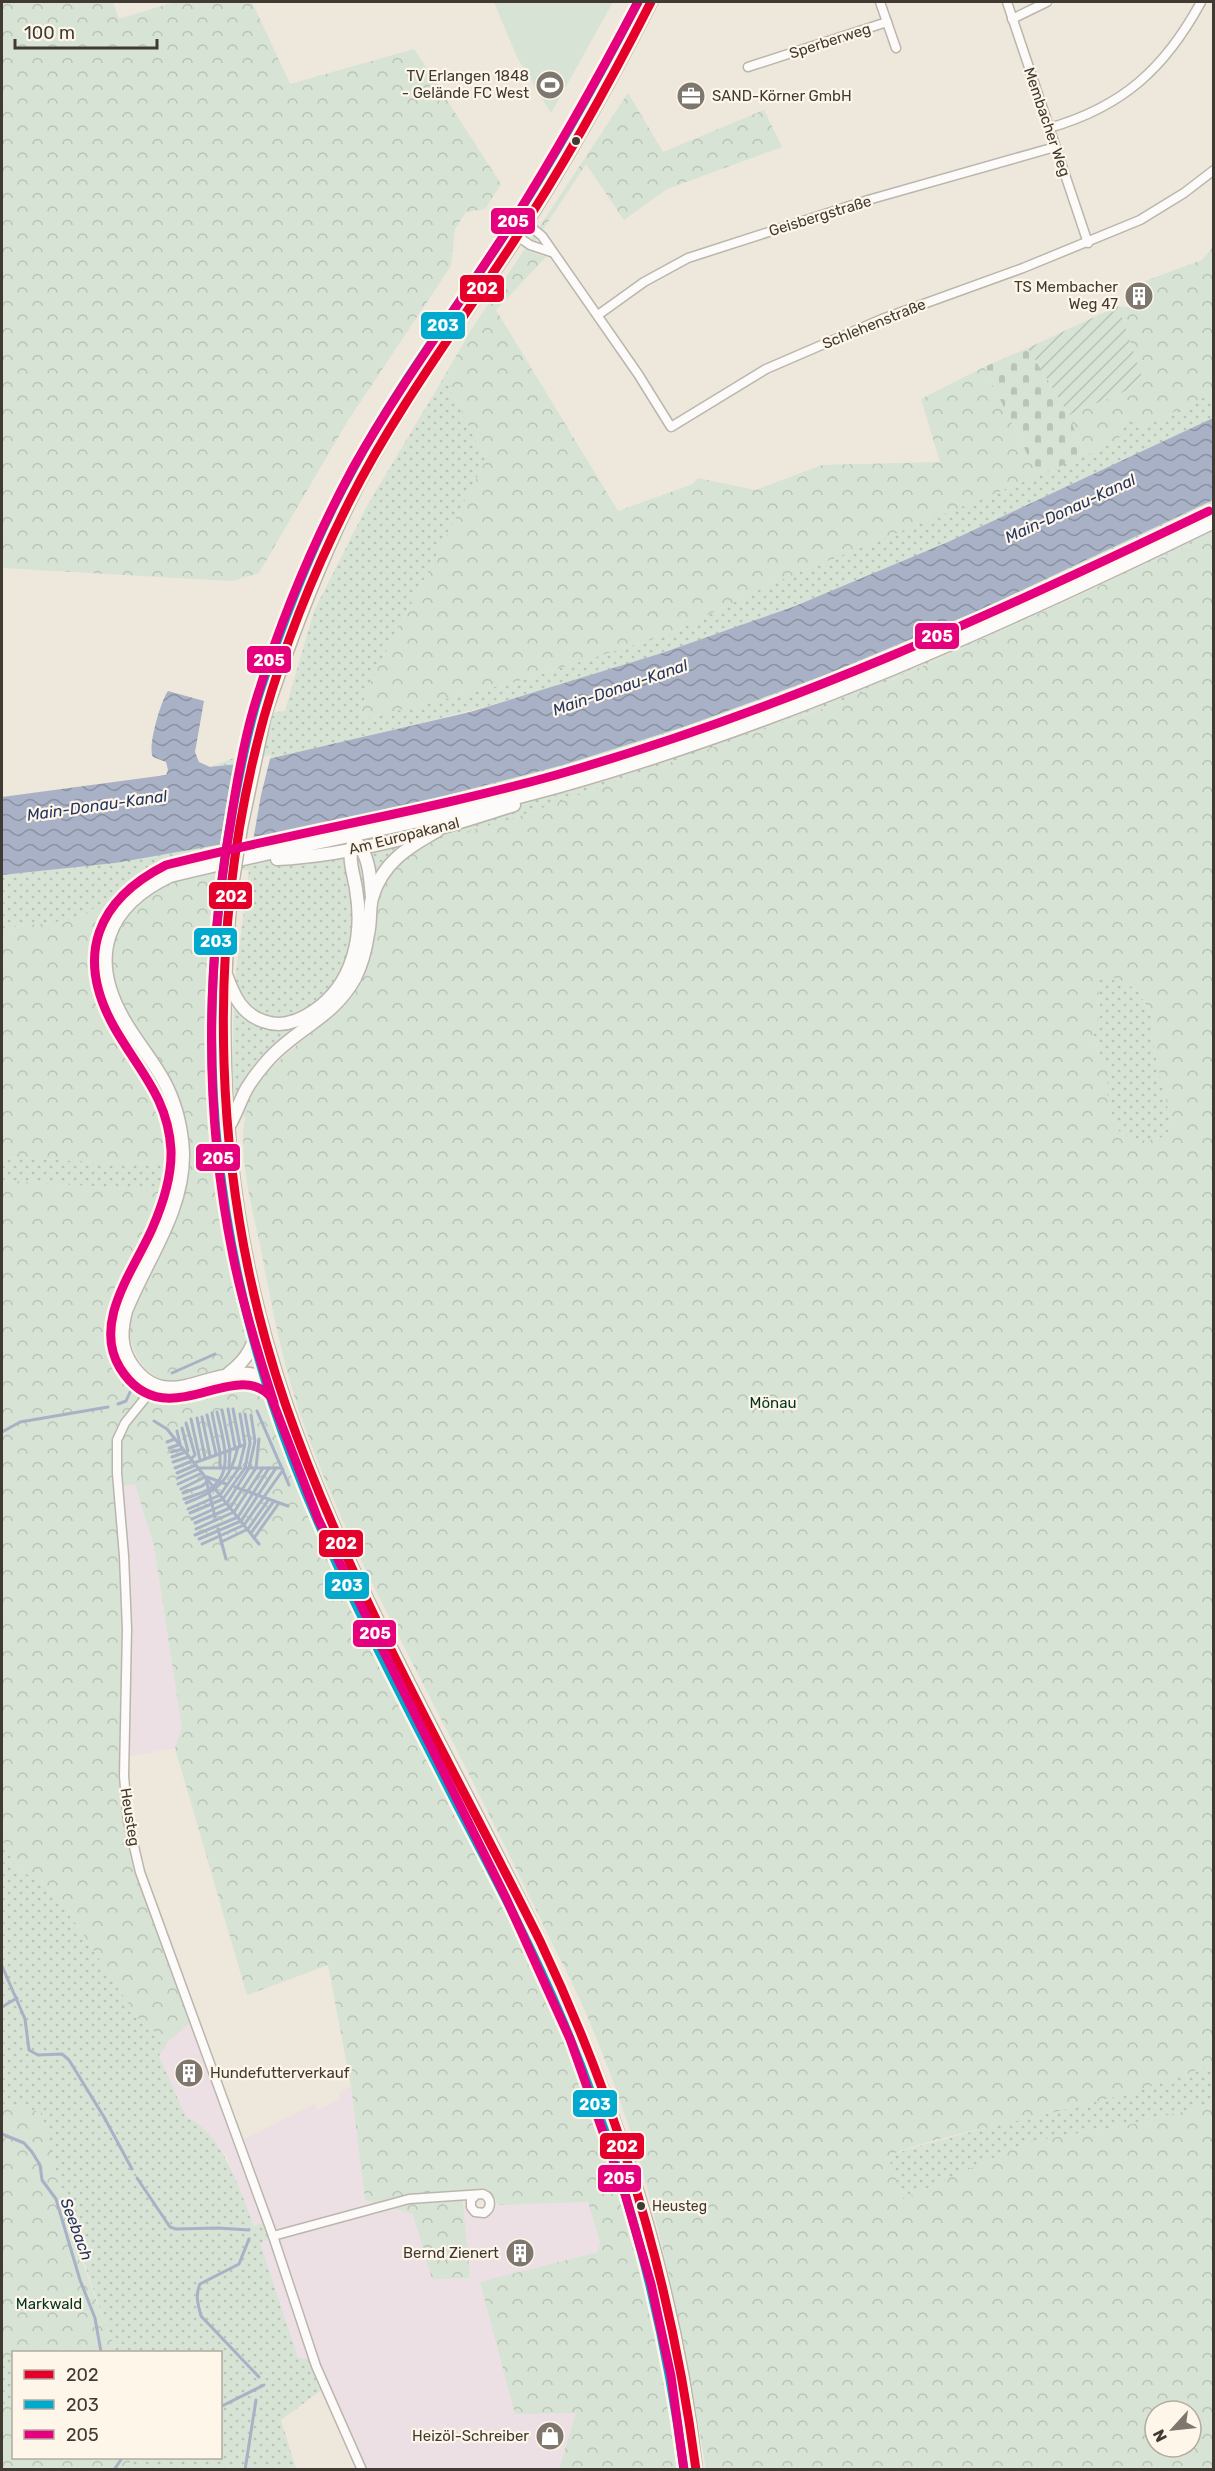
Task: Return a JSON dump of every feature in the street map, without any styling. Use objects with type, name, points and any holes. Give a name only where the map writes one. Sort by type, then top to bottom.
[{"type":"main road","points":[[651,2],[585,126],[526,223],[389,430],[347,507],[295,626],[265,714],[241,828],[232,886],[225,970],[223,1065],[227,1129],[239,1217],[259,1316],[280,1388],[310,1470],[364,1591],[537,1936],[574,2018],[631,2171],[651,2233],[680,2354],[696,2469]]},
{"type":"main road","name":"Am Europakanal","points":[[354,842],[559,786],[670,752],[835,693],[952,645],[1214,522]]},
{"type":"main road","name":"Am Europakanal","points":[[155,1386],[138,1372],[127,1357],[122,1329],[131,1299],[175,1206],[182,1173],[182,1141],[177,1113],[166,1086],[124,1020],[114,1000],[108,980],[105,949],[111,929],[122,911],[145,890],[170,876],[243,860],[437,831],[537,797],[559,786]]},
{"type":"main road","points":[[372,898],[383,874],[402,851],[437,831]]},
{"type":"main road","points":[[225,970],[237,1000],[253,1017],[267,1023],[282,1024],[298,1021],[327,1002],[343,981],[357,941],[359,911],[354,842]]},
{"type":"main road","points":[[227,1129],[235,1118],[246,1090],[260,1070],[285,1044],[314,1025],[337,1004],[355,977],[368,935],[372,898],[369,870],[354,842]]},
{"type":"main road","points":[[228,1374],[241,1363],[251,1349],[257,1333],[259,1316]]},
{"type":"main road","points":[[155,1386],[178,1388],[228,1374],[244,1372],[258,1374],[280,1388]]},
{"type":"street","points":[[880,2],[887,22]]},
{"type":"street","name":"Membacher Weg","points":[[1007,2],[1088,243]]},
{"type":"street","points":[[1012,19],[1047,2]]},
{"type":"street","points":[[1049,128],[1093,112],[1119,97],[1146,76],[1168,54],[1201,2]]},
{"type":"street","name":"Sperberweg","points":[[747,67],[887,22],[896,48]]},
{"type":"street","name":"Geisbergstraße","points":[[598,315],[644,282],[688,258],[868,200],[1055,147]]},
{"type":"street","name":"Schlehenstraße","points":[[598,315],[671,427],[766,369],[882,319],[1088,243],[1140,220],[1184,193],[1214,170]]},
{"type":"street","points":[[526,223],[542,236],[551,252],[598,315]]},
{"type":"street","points":[[517,236],[530,245],[551,252]]},
{"type":"street","name":"Heusteg","points":[[155,1386],[125,1423],[117,1440],[127,1629],[124,1776],[128,1821],[140,1872],[273,2236],[316,2366],[362,2469]]},
{"type":"street","points":[[273,2236],[409,2199],[476,2195]]},
{"type":"shaded area","points":[[136,1484],[154,1546],[182,1728],[175,1748],[125,1757],[131,1601],[122,1485]]},
{"type":"shaded area","points":[[194,2019],[239,2142],[315,2104],[318,2110],[340,2099],[338,2093],[351,2086],[365,2200],[413,2214],[470,2277],[463,2204],[471,2214],[483,2219],[491,2215],[495,2205],[589,2202],[600,2243],[576,2413],[559,2469],[356,2469],[308,2360],[298,2358],[259,2242],[264,2222],[254,2226],[227,2157],[186,2117],[159,2056],[168,2042]]},
{"type":"green space","points":[[2,2],[113,2],[119,19],[175,2],[252,2],[290,84],[414,49],[501,184],[485,209],[466,212],[455,229],[451,266],[347,422],[259,573],[232,581],[2,568]]},
{"type":"green space","name":"TV Erlangen 1848 - Gelände FC West","points":[[494,2],[613,2],[551,113],[517,57]]},
{"type":"green space","points":[[628,93],[663,152],[764,110],[782,147],[667,189],[624,220],[586,164],[529,251],[546,257],[496,310],[618,511],[693,484],[698,478],[755,490],[822,465],[940,462],[921,399],[984,367],[1038,476],[771,584],[669,634],[522,680],[359,720],[368,687],[486,460],[444,377],[471,330]]},
{"type":"green space","points":[[1213,247],[1213,393],[1143,427],[1125,418],[1119,439],[1084,456],[1069,415],[1144,383],[1118,306],[1136,308],[1153,305],[1142,282],[1202,260]]},
{"type":"green space","points":[[1118,306],[1144,383],[1069,415],[1028,348]]},
{"type":"green space","points":[[1028,348],[1069,415],[1084,456],[1038,476],[984,367]]},
{"type":"green space","points":[[444,377],[486,460],[368,687],[359,720],[522,680],[669,634],[771,584],[1084,456],[1119,439],[1125,418],[1143,427],[1213,393],[1213,418],[900,563],[793,606],[696,641],[549,689],[449,716],[281,756],[210,767],[242,755],[252,715],[285,711],[314,611],[367,506]]},
{"type":"green space","points":[[1213,500],[1213,534],[849,699],[503,822],[438,842],[375,930],[371,953],[357,985],[328,1021],[293,1046],[275,1063],[252,1098],[245,1118],[235,1102],[232,1064],[235,981],[249,870],[184,873],[169,876],[132,892],[128,890],[73,920],[12,927],[2,940],[2,875],[115,863],[686,726],[825,675],[978,611]]},
{"type":"green space","name":"Mönau","points":[[1213,534],[1213,2064],[1116,2097],[951,2136],[888,2156],[903,2199],[1029,2142],[1132,2124],[1213,2104],[1213,2469],[706,2469],[685,2352],[660,2236],[645,2179],[608,2066],[574,1987],[385,1609],[329,1490],[298,1406],[279,1340],[251,1202],[243,1149],[243,1133],[253,1096],[265,1076],[280,1060],[348,998],[366,962],[383,891],[390,875],[401,861],[416,850],[439,840],[517,817],[825,708],[910,672]],"holes":[[[1110,976],[1138,990],[1152,1016],[1155,1054],[1172,1125],[1165,1137],[1144,1140],[1136,1140],[1123,1135],[1116,1127],[1109,1108],[1107,1086],[1109,1066],[1098,1051],[1093,1032],[1100,1015],[1098,979]]]},
{"type":"green space","points":[[184,873],[220,873],[208,989],[210,1101],[223,1213],[248,1334],[245,1351],[236,1360],[225,1367],[181,1382],[169,1381],[148,1371],[135,1353],[131,1342],[130,1318],[175,1224],[189,1163],[175,1166],[3,1157],[2,940],[12,927],[73,920],[129,889],[132,892],[169,876]]},
{"type":"green space","points":[[1110,976],[1138,990],[1152,1017],[1155,1054],[1172,1126],[1165,1137],[1132,1139],[1123,1135],[1111,1118],[1107,1097],[1109,1066],[1098,1051],[1093,1031],[1100,1015],[1098,979]]},
{"type":"green space","points":[[2,1155],[3,1157],[175,1166],[170,1192],[2,1180]]},
{"type":"green space","points":[[2,1180],[170,1192],[118,1312],[115,1335],[120,1356],[135,1381],[148,1390],[162,1393],[194,1390],[241,1376],[250,1376],[266,1385],[298,1470],[334,1554],[459,1799],[535,1958],[589,2085],[632,2210],[651,2274],[673,2379],[685,2469],[559,2469],[576,2413],[515,2414],[480,2282],[598,2252],[600,2242],[588,2202],[498,2205],[490,2192],[480,2189],[462,2191],[470,2278],[432,2279],[413,2214],[365,2200],[351,2086],[328,1965],[247,1995],[175,1748],[182,1728],[154,1546],[135,1484],[122,1486],[131,1601],[130,1686],[125,1757],[128,1821],[141,1874],[194,2019],[168,2042],[140,2021],[77,1925],[39,1878],[19,1872],[2,1840]]},
{"type":"green space","points":[[2,1840],[19,1872],[39,1878],[77,1925],[140,2021],[168,2042],[159,2056],[186,2117],[199,2125],[220,2149],[229,2164],[254,2226],[265,2222],[270,2238],[260,2243],[298,2358],[308,2359],[320,2391],[281,2420],[296,2469],[123,2469],[133,2459],[222,2459],[222,2351],[105,2351],[115,2347],[61,2197],[51,2157],[20,2106],[2,2105]]},
{"type":"green space","points":[[1213,2064],[1213,2104],[1132,2124],[1029,2142],[903,2200],[888,2156],[969,2132],[1133,2091]]},
{"type":"green space","name":"Markwald","points":[[2,2105],[20,2106],[42,2113],[73,2232],[92,2290],[115,2347],[105,2351],[12,2351],[12,2358],[2,2358]]},
{"type":"green space","points":[[2,2358],[12,2358],[12,2406],[2,2406]]},
{"type":"green space","points":[[2,2406],[12,2406],[12,2459],[133,2459],[123,2469],[2,2469]]},
{"type":"water","name":"Main-Donau-Kanal","points":[[1213,418],[1213,500],[978,611],[825,675],[686,726],[563,765],[370,815],[115,863],[2,875],[2,797],[166,775],[168,770],[166,762],[153,757],[152,744],[162,704],[168,691],[204,701],[195,752],[199,762],[210,767],[255,762],[470,712],[662,653],[795,606],[948,542]]},
{"type":"pier","points":[[271,755],[253,841],[224,847],[241,761]]},
{"type":"waterway","points":[[172,1373],[215,1354]]},
{"type":"waterway","points":[[118,1404],[126,1401],[131,1390]]},
{"type":"waterway","points":[[2,1432],[20,1422],[108,1407]]},
{"type":"waterway","points":[[228,1409],[235,1448]]},
{"type":"waterway","points":[[233,1409],[240,1446]]},
{"type":"waterway","points":[[222,1410],[230,1450],[229,1468]]},
{"type":"waterway","points":[[257,1411],[289,1485]]},
{"type":"waterway","points":[[184,1499],[207,1490],[216,1484],[222,1475],[225,1455],[217,1412]]},
{"type":"waterway","points":[[212,1413],[220,1453],[220,1468]]},
{"type":"waterway","points":[[188,1509],[220,1495],[239,1468],[245,1444],[240,1414]]},
{"type":"waterway","points":[[190,1513],[223,1499],[245,1468],[250,1443],[245,1414]]},
{"type":"waterway","points":[[207,1415],[216,1454]]},
{"type":"waterway","points":[[192,1519],[227,1503],[249,1468],[255,1441],[251,1415]]},
{"type":"waterway","points":[[202,1417],[210,1456]]},
{"type":"waterway","points":[[197,1418],[205,1458]]},
{"type":"waterway","points":[[191,1419],[200,1460]]},
{"type":"waterway","points":[[154,1421],[167,1429],[259,1544]]},
{"type":"waterway","points":[[186,1423],[195,1455],[191,1459]]},
{"type":"waterway","points":[[172,1457],[188,1451],[182,1428]]},
{"type":"waterway","points":[[177,1431],[180,1444]]},
{"type":"waterway","points":[[167,1442],[175,1439]]},
{"type":"waterway","points":[[195,1523],[230,1508],[256,1468],[259,1439]]},
{"type":"waterway","points":[[169,1448],[178,1445]]},
{"type":"waterway","points":[[194,1463],[244,1445]]},
{"type":"waterway","points":[[186,1503],[206,1494],[221,1483],[231,1468],[238,1447]]},
{"type":"waterway","points":[[171,1452],[183,1449]]},
{"type":"waterway","points":[[173,1462],[188,1457]]},
{"type":"waterway","points":[[175,1468],[192,1461]]},
{"type":"waterway","points":[[177,1473],[196,1465]]},
{"type":"waterway","points":[[199,1468],[241,1468]]},
{"type":"waterway","points":[[247,1468],[282,1468]]},
{"type":"waterway","points":[[196,1529],[234,1512],[263,1468]]},
{"type":"waterway","points":[[195,1535],[238,1517],[269,1468]]},
{"type":"waterway","points":[[199,1539],[241,1521],[276,1468]]},
{"type":"waterway","points":[[178,1478],[198,1469]]},
{"type":"waterway","points":[[202,1544],[244,1525],[283,1470]]},
{"type":"waterway","points":[[178,1484],[202,1473]]},
{"type":"waterway","points":[[181,1489],[205,1477]]},
{"type":"waterway","points":[[207,1477],[226,1484]]},
{"type":"waterway","points":[[206,1479],[215,1517]]},
{"type":"waterway","points":[[183,1493],[207,1482]]},
{"type":"waterway","points":[[235,1487],[288,1506]]},
{"type":"waterway","points":[[221,1542],[248,1529],[269,1499]]},
{"type":"waterway","points":[[251,1533],[274,1501]]},
{"type":"waterway","points":[[254,1538],[279,1503]]},
{"type":"waterway","points":[[218,1529],[226,1559]]},
{"type":"waterway","points":[[2,1966],[25,2019],[29,2050],[38,2055],[62,2054],[69,2060],[132,2169]]},
{"type":"waterway","points":[[2,2007],[17,1998]]},
{"type":"waterway","name":"Seebach","points":[[2,2134],[24,2143],[32,2152],[40,2165],[42,2180],[56,2199],[80,2280],[95,2318],[101,2351]]},
{"type":"waterway","points":[[137,2178],[170,2227],[249,2230]]},
{"type":"waterway","points":[[249,2239],[239,2264],[200,2284],[198,2300],[201,2316],[259,2377]]},
{"type":"waterway","points":[[222,2406],[264,2385]]},
{"type":"waterway","points":[[245,2470],[256,2400]]},
{"type":"waterway","points":[[675,2404],[679,2470]]},
{"type":"waterway","name":"Seebach","points":[[114,2470],[121,2459]]},
{"type":"transit line","name":"203","points":[[638,2],[541,177],[407,379],[370,439],[339,496],[301,578],[256,702],[240,770],[219,906],[214,956],[212,1035],[213,1088],[223,1194],[243,1299],[272,1402],[290,1454],[356,1606],[525,1937],[584,2074],[622,2184],[653,2297],[676,2412],[684,2470]]},
{"type":"transit line","name":"205","points":[[274,1403],[251,1330],[233,1256],[217,1149],[213,1095],[212,1041],[216,933],[232,811],[250,721],[274,645],[298,585],[353,468],[390,406],[527,199],[608,59],[638,2]]},
{"type":"transit line","name":"202","points":[[651,2],[603,93],[551,183],[387,433],[350,500],[313,579],[281,662],[264,717],[244,801],[231,887],[224,975],[224,1063],[230,1151],[242,1238],[261,1323],[286,1406],[340,1543],[404,1677],[540,1941],[595,2069],[639,2200],[657,2266],[673,2333],[696,2470]]},
{"type":"transit line","name":"205","points":[[684,2470],[671,2376],[651,2284],[625,2194],[570,2039],[506,1898],[318,1519],[271,1397],[256,1387],[238,1385],[178,1398],[157,1397],[138,1388],[120,1368],[113,1351],[111,1333],[113,1315],[127,1279],[160,1210],[168,1180],[171,1150],[169,1131],[158,1098],[122,1041],[102,999],[96,975],[95,953],[99,932],[109,913],[123,895],[142,879],[166,865],[507,788],[556,775],[724,721],[888,657],[969,622],[1209,511]]},
{"type":"place","name":"TV Erlangen 1848 - Gelände FC West","points":[[550,85]]},
{"type":"place","name":"SAND-Körner GmbH","points":[[691,96]]},
{"type":"place","name":"TS Membacher Weg 47","points":[[1139,296]]},
{"type":"place","name":"Hundefutterverkauf","points":[[189,2073]]},
{"type":"place","name":"Heusteg","points":[[641,2206]]},
{"type":"place","name":"Bernd Zienert","points":[[520,2253]]},
{"type":"place","name":"Heizöl-Schreiber","points":[[550,2436]]}]
